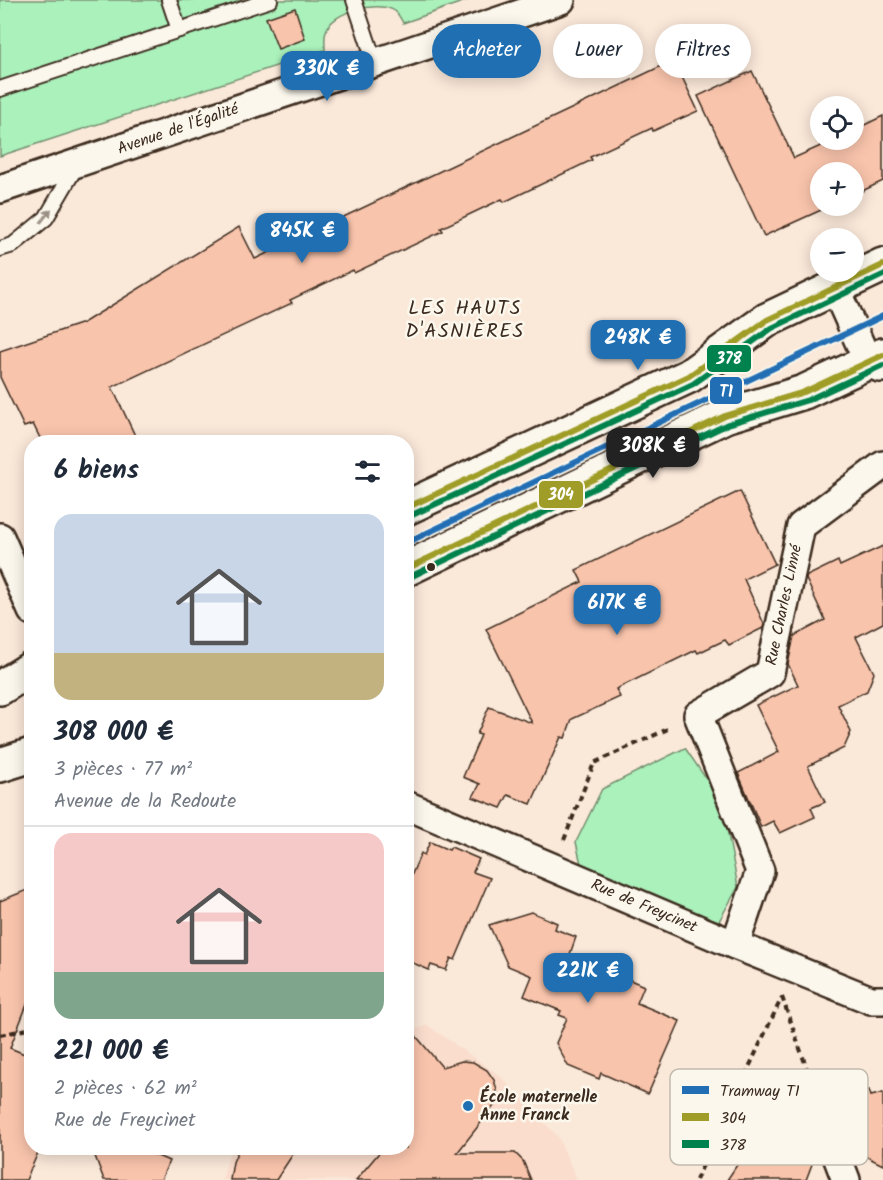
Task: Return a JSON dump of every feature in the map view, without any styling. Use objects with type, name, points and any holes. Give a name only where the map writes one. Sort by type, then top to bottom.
[{"type":"main road","points":[[414,504],[689,376],[767,320],[883,265]]},
{"type":"main road","points":[[414,565],[725,416],[879,366]]},
{"type":"main road","points":[[0,687],[24,673]]},
{"type":"main road","points":[[0,765],[24,758]]},
{"type":"street","name":"Avenue de l'Égalité","points":[[0,189],[561,0]]},
{"type":"street","points":[[835,288],[879,366]]},
{"type":"street","name":"Rue Charles Linné","points":[[698,715],[770,673],[801,526],[883,465]]},
{"type":"street","points":[[0,537],[24,592]]},
{"type":"street","points":[[698,715],[760,871],[735,945]]},
{"type":"street","name":"Rue de Freycinet","points":[[414,808],[769,959],[871,1000],[883,1000]]},
{"type":"lane","points":[[169,0],[179,30]]},
{"type":"lane","points":[[0,89],[270,0]]},
{"type":"lane","points":[[354,0],[375,63]]},
{"type":"lane","points":[[0,249],[13,245],[46,218],[79,162]]},
{"type":"path","points":[[553,867],[594,763],[698,715]]},
{"type":"path","points":[[769,959],[807,1069]]},
{"type":"path","points":[[748,1069],[782,997]]},
{"type":"path","points":[[0,1035],[24,1030]]},
{"type":"path","points":[[696,1180],[703,1165]]},
{"type":"shaded area","name":"École maternelle Anne Franck","points":[[427,1025],[500,1076],[558,1137],[577,1180],[222,1180],[229,1155],[414,1155],[414,1030]]},
{"type":"green space","points":[[0,0],[468,0],[403,23],[395,11],[388,8],[357,9],[337,18],[330,24],[325,33],[325,50],[0,156]]},
{"type":"green space","points":[[685,748],[722,802],[738,887],[719,921],[583,873],[576,842],[602,789]]},
{"type":"building","points":[[295,8],[305,39],[278,49],[266,18]]},
{"type":"building","points":[[655,69],[655,78],[682,78],[698,111],[653,131],[652,128],[590,157],[592,160],[504,202],[502,199],[441,228],[443,231],[354,273],[353,270],[290,300],[292,303],[112,387],[135,435],[38,435],[33,424],[24,427],[0,377],[0,351],[83,323],[239,227],[255,259],[636,78],[643,78],[643,75]]},
{"type":"building","points":[[751,71],[794,158],[812,150],[864,150],[864,125],[883,116],[883,181],[864,190],[864,162],[810,162],[810,215],[764,236],[698,96],[737,78],[751,78]]},
{"type":"building","points":[[740,491],[775,564],[744,579],[764,624],[763,628],[729,645],[725,640],[698,653],[696,650],[616,689],[620,697],[572,719],[565,738],[561,737],[531,804],[508,795],[501,808],[473,797],[480,784],[463,777],[481,735],[477,734],[489,707],[532,723],[486,629],[582,582],[576,570]]},
{"type":"building","points":[[883,546],[883,623],[856,637],[874,673],[867,691],[838,705],[851,732],[844,748],[808,766],[825,802],[811,808],[815,817],[780,833],[773,821],[761,827],[738,773],[779,752],[756,705],[798,685],[788,664],[794,636],[825,620],[806,579],[807,576],[838,561],[840,566]]},
{"type":"building","points":[[430,842],[449,850],[451,847],[479,859],[473,872],[490,878],[455,960],[451,958],[446,970],[431,965],[429,970],[414,963],[414,869],[421,853],[424,855]]},
{"type":"building","points":[[24,891],[24,1012],[10,1048],[24,1054],[24,1155],[37,1155],[26,1180],[0,1180],[0,901]]},
{"type":"building","points":[[531,912],[557,923],[555,929],[576,937],[570,954],[644,986],[637,1003],[680,1021],[648,1094],[601,1073],[599,1079],[568,1066],[556,1043],[567,1018],[559,1015],[561,1011],[524,996],[532,976],[508,966],[489,925]]},
{"type":"building","points":[[414,1034],[442,1067],[462,1061],[473,1062],[487,1070],[494,1080],[497,1090],[494,1106],[457,1153],[515,1153],[523,1161],[531,1180],[356,1180],[377,1155],[414,1155]]},
{"type":"building","points":[[868,1090],[871,1096],[883,1093],[883,1165],[868,1158]]},
{"type":"building","points":[[95,1155],[155,1155],[169,1161],[161,1180],[104,1180]]},
{"type":"building","points":[[236,1155],[292,1155],[276,1180],[230,1180]]},
{"type":"building","points":[[737,1165],[812,1165],[806,1180],[727,1180]]},
{"type":"tram line","name":"T1","points":[[414,539],[883,316]]},
{"type":"transit line","name":"304","points":[[414,504],[689,376],[767,320],[883,265]]},
{"type":"transit line","name":"378","points":[[414,514],[693,384],[772,328],[883,275]]},
{"type":"transit line","name":"304","points":[[414,565],[725,416],[804,392],[883,355]]},
{"type":"transit line","name":"378","points":[[414,575],[728,424],[808,400],[883,365]]},
{"type":"place","name":"École maternelle Anne Franck","points":[[468,1106]]},
{"type":"district","name":"LES HAUTS D'ASNIÈRES","points":[[465,320]]}]
